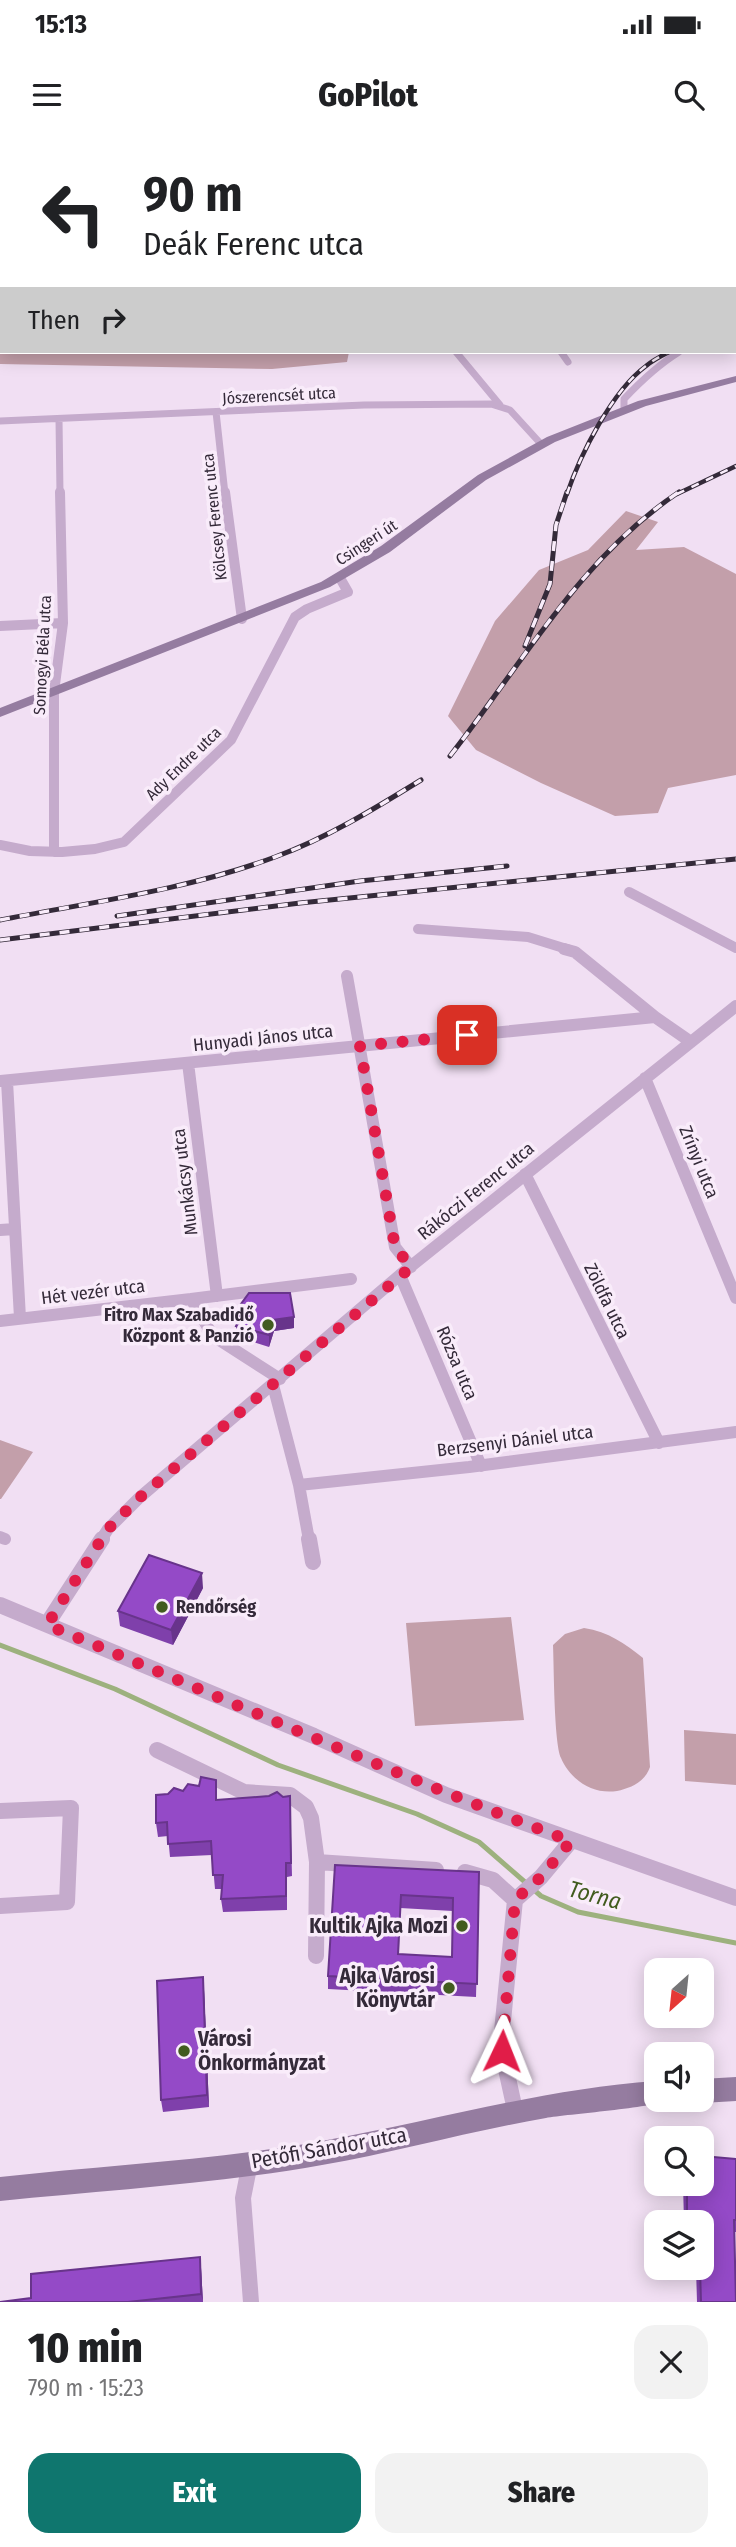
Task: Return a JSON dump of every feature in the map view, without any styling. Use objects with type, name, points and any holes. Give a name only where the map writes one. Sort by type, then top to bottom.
[{"type":"main road","name":"Csingeri út","points":[[0,713],[340,578],[409,533],[492,471],[541,444],[624,409],[736,379]]},
{"type":"main road","points":[[714,2090],[736,2089]]},
{"type":"main road","name":"Petőfi Sándor utca","points":[[0,2189],[250,2163],[323,2152],[515,2110],[600,2096],[644,2093]]},
{"type":"street","points":[[458,354],[500,405],[524,421],[528,435],[541,444]]},
{"type":"street","points":[[562,354],[568,362]]},
{"type":"street","points":[[624,409],[624,400],[638,384],[659,363],[675,354]]},
{"type":"street","name":"Jószerencsét utca","points":[[0,421],[364,405],[500,405]]},
{"type":"street","name":"Kölcsey Ferenc utca","points":[[216,412],[233,568],[242,619]]},
{"type":"street","name":"Somogyi Béla utca","points":[[54,852],[54,692],[62,623],[60,419]]},
{"type":"street","name":"Ady Endre utca","points":[[0,845],[32,852],[54,852],[109,847],[124,842],[232,740],[295,617],[304,608],[325,603],[348,592],[340,578]]},
{"type":"street","points":[[0,626],[62,623]]},
{"type":"street","points":[[629,892],[736,948]]},
{"type":"street","points":[[418,929],[528,937],[575,952],[654,1017],[691,1042]]},
{"type":"street","name":"Rózsa utca","points":[[347,976],[395,1247],[481,1466]]},
{"type":"street","name":"Rákóczi Ferenc utca","points":[[47,1625],[108,1529],[139,1498],[406,1271],[736,1006]]},
{"type":"street","name":"Hunyadi János utca","points":[[3,1081],[654,1017]]},
{"type":"street","name":"Munkácsy utca","points":[[188,1063],[217,1296]]},
{"type":"street","name":"Zrínyi utca","points":[[645,1078],[736,1298]]},
{"type":"street","points":[[3,1081],[20,1318]]},
{"type":"street","name":"Zöldfa utca","points":[[525,1174],[659,1443]]},
{"type":"street","points":[[0,1230],[15,1229]]},
{"type":"street","name":"Hét vezér utca","points":[[0,1321],[351,1279]]},
{"type":"street","points":[[191,1299],[213,1336],[277,1382],[313,1562]]},
{"type":"street","name":"Berzsenyi Dániel utca","points":[[299,1485],[481,1466],[736,1432]]},
{"type":"street","points":[[0,1605],[446,1794],[736,1899]]},
{"type":"street","points":[[157,1750],[244,1792],[290,1795],[306,1807],[311,1818],[317,1862],[316,1956]]},
{"type":"street","points":[[0,1811],[71,1808],[67,1902],[0,1906]]},
{"type":"street","points":[[515,2110],[502,2041],[518,1898],[541,1877],[571,1841]]},
{"type":"street","points":[[317,1862],[484,1873],[518,1898]]},
{"type":"street","points":[[250,2163],[243,2198],[251,2302]]},
{"type":"shaded area","points":[[0,354],[349,354],[347,362],[272,369],[0,364]]},
{"type":"shaded area","points":[[626,511],[658,522],[636,550],[684,547],[736,574],[736,775],[668,788],[658,813],[615,816],[476,750],[448,716],[495,621],[539,570],[588,550]]},
{"type":"shaded area","points":[[0,1440],[33,1452],[1,1499],[0,1499]]},
{"type":"shaded area","points":[[511,1617],[524,1720],[415,1726],[406,1623]]},
{"type":"shaded area","points":[[584,1628],[616,1639],[643,1658],[650,1767],[645,1777],[637,1784],[617,1791],[591,1788],[576,1779],[565,1766],[559,1749],[553,1645],[565,1634]]},
{"type":"shaded area","points":[[684,1730],[736,1734],[736,1785],[685,1781]]},
{"type":"building","name":"Fitro Max Szabadidő Központ & Panzió","points":[[249,1293],[290,1293],[294,1317],[273,1320],[269,1335],[236,1326],[244,1310],[238,1308]]},
{"type":"building","name":"Rendőrség","points":[[149,1555],[202,1573],[171,1630],[118,1611]]},
{"type":"building","points":[[201,1777],[216,1780],[216,1800],[269,1796],[277,1792],[283,1797],[290,1796],[291,1863],[286,1863],[286,1896],[221,1899],[223,1875],[213,1875],[211,1841],[168,1844],[167,1822],[156,1823],[156,1795],[168,1794],[174,1788],[183,1791],[188,1784],[199,1786]]},
{"type":"building","points":[[335,1865],[479,1872],[477,1984],[328,1976]],"holes":[[[401,1895],[453,1898],[452,1957],[398,1954]]]},
{"type":"building","name":"Városi Önkormányzat","points":[[203,1977],[207,2095],[161,2100],[157,1981]]},
{"type":"building","points":[[714,2157],[736,2159],[736,2302],[701,2302],[700,2280],[714,2280],[714,2210],[687,2210],[687,2196],[714,2196]]},
{"type":"building","points":[[200,2257],[201,2294],[128,2302],[0,2302],[31,2298],[31,2274]]},
{"type":"waterway","name":"Torna","points":[[0,1645],[115,1689],[278,1765],[417,1814],[479,1842],[541,1896],[578,1912],[736,1943]]},
{"type":"railway","points":[[567,494],[580,461],[609,407],[633,377],[665,354]]},
{"type":"railway","points":[[677,494],[736,466]]},
{"type":"railway","points":[[525,646],[550,584],[556,525],[567,492]]},
{"type":"railway","points":[[450,756],[582,580],[611,548],[679,492]]},
{"type":"railway","points":[[0,920],[174,887],[242,868],[332,832],[421,780]]},
{"type":"railway","points":[[0,940],[300,903],[736,859]]},
{"type":"railway","points":[[117,916],[360,881],[507,866]]},
{"type":"place","name":"Fitro Max Szabadidő Központ & Panzió","points":[[268,1325]]},
{"type":"place","name":"Rendőrség","points":[[162,1607]]},
{"type":"place","name":"Kultik Ajka Mozi","points":[[462,1926]]},
{"type":"place","name":"Ajka Városi Könyvtár","points":[[449,1988]]},
{"type":"place","name":"Városi Önkormányzat","points":[[184,2051]]},
{"type":"route","points":[[467,1035],[360,1046],[395,1247],[411,1267],[139,1498],[108,1529],[47,1625],[446,1794],[571,1841],[541,1877],[515,1900],[502,2051]]}]
